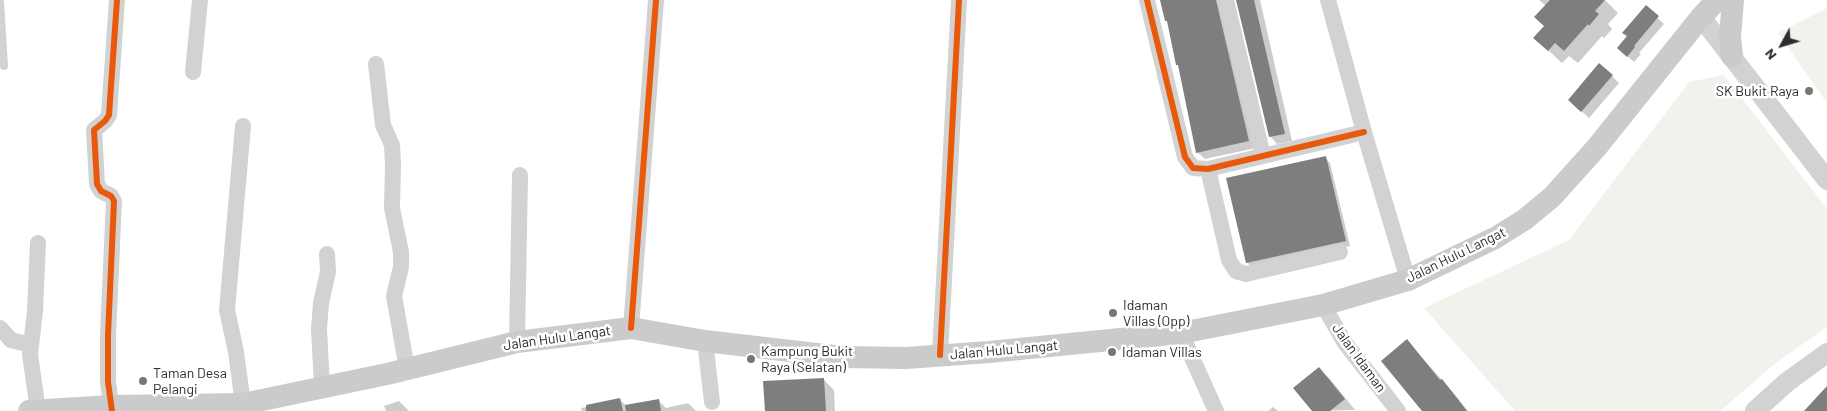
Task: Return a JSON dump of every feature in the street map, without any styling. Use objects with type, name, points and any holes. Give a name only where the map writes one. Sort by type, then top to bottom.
[{"type":"main road","name":"Jalan Hulu Langat","points":[[29,411],[252,405],[517,342],[631,328],[705,340],[842,357],[906,358],[989,352],[1181,333],[1323,304],[1408,280],[1495,238],[1524,220],[1552,197],[1597,147],[1701,17],[1717,0]]},
{"type":"main road","points":[[1732,56],[1730,37],[1733,0]]},
{"type":"street","points":[[111,409],[108,382],[108,335],[114,201],[112,196],[101,191],[97,184],[94,130],[109,115],[117,0]]},
{"type":"street","points":[[192,72],[200,0]]},
{"type":"street","points":[[631,328],[656,0]]},
{"type":"street","points":[[940,356],[959,0]]},
{"type":"street","points":[[1147,0],[1185,157],[1193,168],[1208,169],[1364,132]]},
{"type":"street","points":[[1226,0],[1263,156]]},
{"type":"street","points":[[1328,0],[1364,132],[1408,280]]},
{"type":"street","points":[[1701,17],[1827,180]]},
{"type":"street","points":[[376,64],[383,124],[392,145],[392,208],[401,252],[401,267],[394,296],[407,369]]},
{"type":"street","points":[[243,126],[227,310],[236,352],[252,405]]},
{"type":"street","points":[[1208,169],[1229,260],[1236,272],[1246,274],[1340,252]]},
{"type":"street","points":[[517,342],[520,175]]},
{"type":"street","points":[[38,243],[35,311],[30,354],[38,411]]},
{"type":"street","points":[[322,387],[319,329],[321,303],[328,272],[327,254]]},
{"type":"street","name":"Jalan Idaman","points":[[1323,304],[1345,343],[1398,411]]},
{"type":"street","points":[[0,328],[11,340],[31,345]]},
{"type":"street","points":[[1181,333],[1216,411]]},
{"type":"street","points":[[705,340],[712,402]]},
{"type":"street","points":[[1755,411],[1787,382],[1827,354]]},
{"type":"lane","points":[[0,0],[4,66]]},
{"type":"shaded area","points":[[1827,8],[1827,103],[1778,33]]},
{"type":"shaded area","points":[[1724,75],[1827,209],[1827,327],[1777,362],[1720,411],[1515,411],[1424,308],[1569,240],[1689,82]]},
{"type":"building","points":[[1160,0],[1216,0],[1249,141],[1196,153],[1178,65],[1176,65],[1167,21],[1165,21]]},
{"type":"building","points":[[1236,0],[1254,0],[1285,134],[1269,137]]},
{"type":"building","points":[[1550,0],[1605,0],[1595,11],[1599,14],[1564,51],[1555,43],[1548,51],[1533,38],[1544,26],[1534,17]]},
{"type":"building","points":[[1646,5],[1659,16],[1627,57],[1617,48],[1627,36],[1622,33]]},
{"type":"building","points":[[1599,63],[1613,75],[1581,112],[1568,100]]},
{"type":"building","points":[[1326,156],[1346,241],[1246,263],[1226,178]]},
{"type":"building","points":[[1407,339],[1467,411],[1422,411],[1381,361]]},
{"type":"building","points":[[1319,367],[1345,399],[1330,411],[1312,411],[1293,388]]},
{"type":"building","points":[[824,378],[826,411],[765,411],[763,381]]},
{"type":"building","points":[[1827,386],[1827,411],[1804,411]]},
{"type":"building","points":[[620,398],[623,411],[586,411],[586,405]]},
{"type":"building","points":[[659,399],[661,411],[626,411],[625,405]]},
{"type":"cycle path","points":[[112,411],[108,382],[108,335],[114,201],[111,196],[101,191],[97,184],[94,130],[109,115],[117,0]]},
{"type":"cycle path","points":[[631,328],[656,0]]},
{"type":"cycle path","points":[[940,355],[959,0]]},
{"type":"cycle path","points":[[1147,0],[1185,157],[1193,168],[1208,169],[1364,132]]},
{"type":"place","name":"SK Bukit Raya","points":[[1809,91]]},
{"type":"place","name":"Idaman Villas (Opp)","points":[[1113,313]]},
{"type":"place","name":"Idaman Villas","points":[[1112,352]]},
{"type":"place","name":"Kampung Bukit Raya (Selatan)","points":[[751,359]]},
{"type":"place","name":"Taman Desa Pelangi","points":[[143,381]]}]
